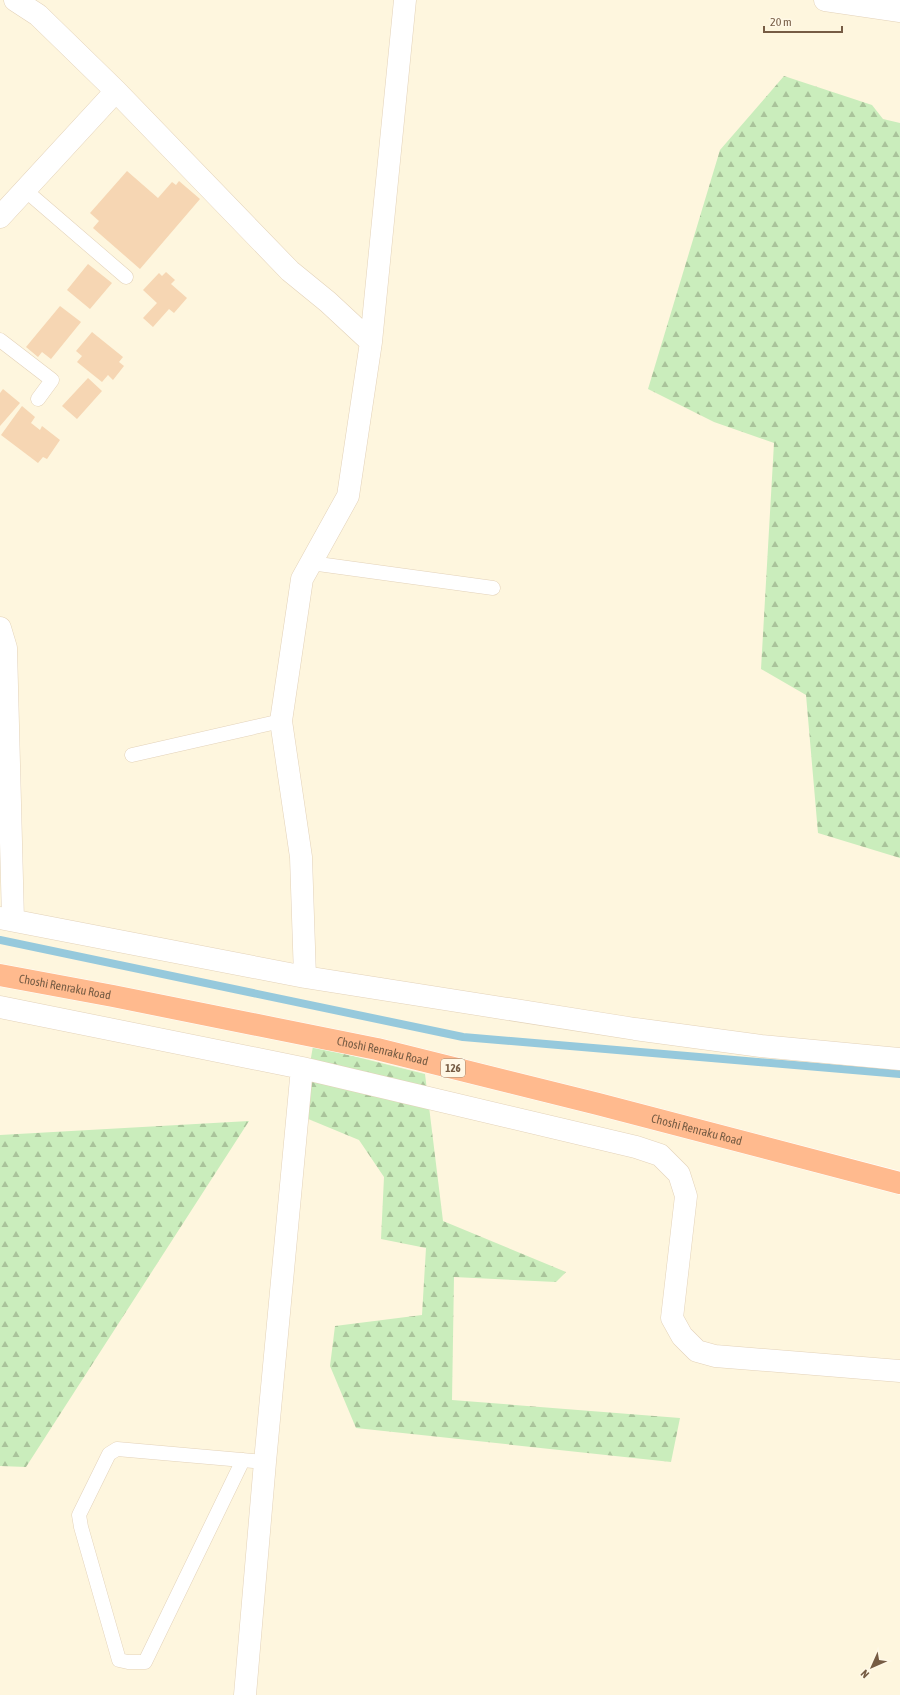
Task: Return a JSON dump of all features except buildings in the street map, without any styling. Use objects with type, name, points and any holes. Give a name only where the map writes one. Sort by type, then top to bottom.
[{"type":"highway","name":"Choshi Renraku Road","points":[[0,975],[378,1049],[598,1104],[900,1184]]},
{"type":"street","points":[[15,0],[38,15],[116,91],[290,271],[328,302],[371,342]]},
{"type":"street","points":[[306,977],[300,858],[281,721],[302,579],[348,496],[371,342],[405,0]]},
{"type":"street","points":[[825,0],[900,11]]},
{"type":"street","points":[[0,217],[116,91]]},
{"type":"street","points":[[0,628],[6,648],[6,919],[306,977],[635,1029],[761,1046],[900,1059]]},
{"type":"street","points":[[0,1007],[302,1068],[636,1147],[660,1155],[679,1174],[686,1196],[672,1318],[682,1336],[697,1351],[715,1356],[900,1371]]},
{"type":"street","points":[[245,1695],[302,1068]]},
{"type":"lane","points":[[25,190],[126,276]]},
{"type":"lane","points":[[0,340],[52,380],[38,399]]},
{"type":"lane","points":[[311,564],[493,588]]},
{"type":"lane","points":[[132,755],[281,721]]},
{"type":"lane","points":[[243,1460],[145,1662],[128,1662],[120,1660],[80,1527],[79,1515],[109,1454],[117,1448],[265,1462]]},
{"type":"green space","points":[[784,76],[872,105],[883,119],[900,123],[900,858],[818,833],[806,695],[761,669],[774,443],[714,422],[648,389],[720,150]]},
{"type":"green space","points":[[313,1046],[425,1074],[443,1221],[566,1272],[556,1282],[454,1277],[452,1400],[680,1418],[671,1462],[356,1428],[330,1366],[335,1326],[422,1315],[426,1248],[381,1239],[384,1177],[359,1140],[301,1116]]},
{"type":"green space","points":[[249,1121],[26,1467],[0,1466],[0,1135]]},
{"type":"waterway","points":[[0,940],[463,1037],[900,1074]]}]
